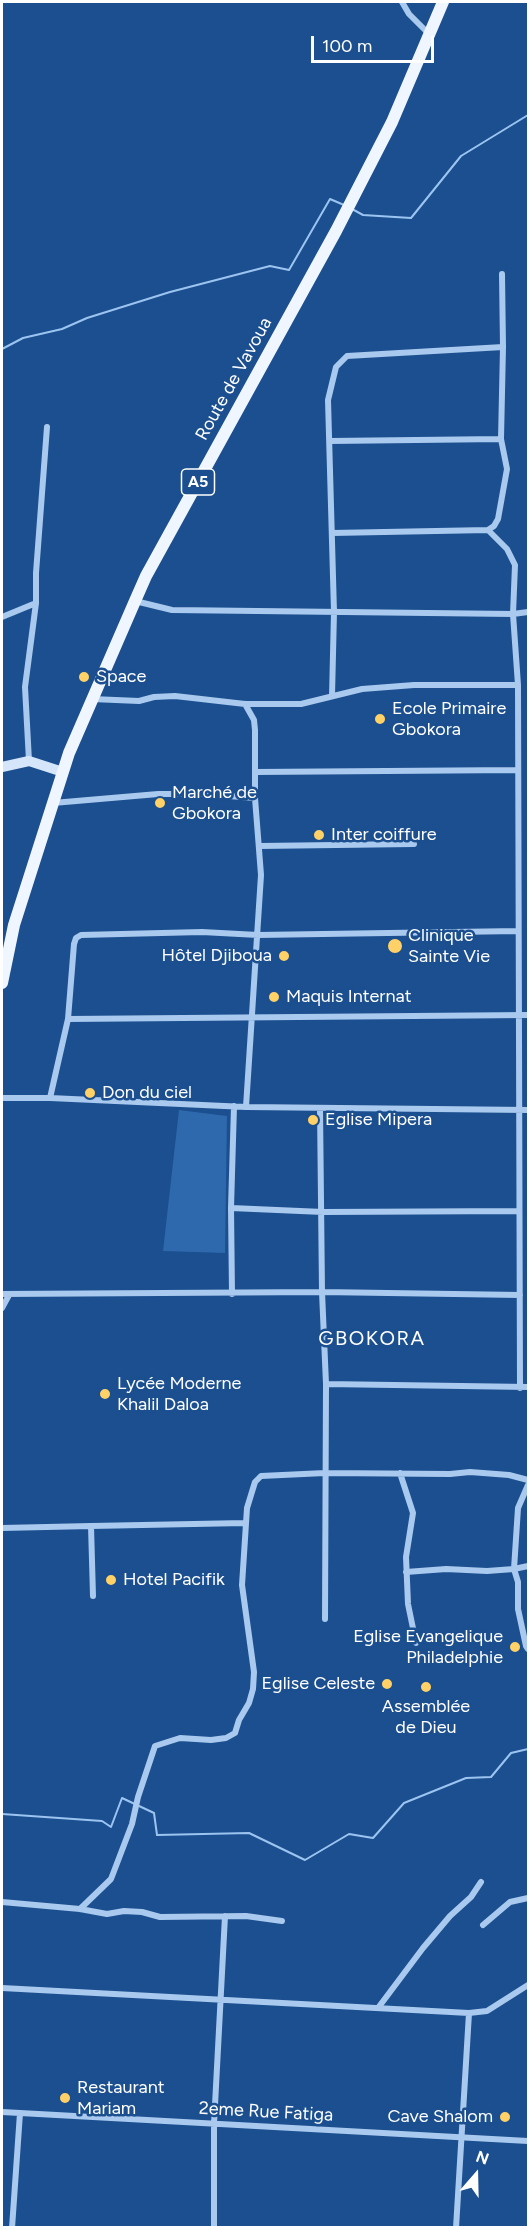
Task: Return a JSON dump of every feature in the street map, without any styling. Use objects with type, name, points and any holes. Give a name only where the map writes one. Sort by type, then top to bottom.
[{"type":"main road","name":"Route de Vavoua","points":[[2,983],[14,925],[52,803],[91,699],[146,576],[336,231],[392,122],[443,2]]},
{"type":"street","points":[[402,2],[409,14],[430,35]]},
{"type":"street","points":[[332,533],[488,530],[494,526],[498,519],[507,469],[501,439],[502,274]]},
{"type":"street","points":[[332,696],[332,533],[328,400],[336,367],[347,356],[503,347]]},
{"type":"street","points":[[29,761],[25,687],[36,603],[36,573],[47,427]]},
{"type":"street","points":[[330,441],[501,439]]},
{"type":"street","points":[[488,530],[507,549],[515,566],[513,614],[518,685],[520,1388]]},
{"type":"street","points":[[135,601],[172,610],[513,614],[528,612]]},
{"type":"street","points":[[2,617],[36,603]]},
{"type":"street","points":[[91,699],[139,701],[154,697],[175,696],[245,704],[301,704],[362,690],[414,685],[518,685]]},
{"type":"street","points":[[245,704],[254,720],[255,798],[261,875],[246,1107]]},
{"type":"street","points":[[2,767],[29,761],[63,772]]},
{"type":"street","points":[[255,772],[517,770]]},
{"type":"street","points":[[52,803],[163,794],[255,798]]},
{"type":"street","points":[[260,846],[414,844]]},
{"type":"street","points":[[50,1098],[68,1019],[74,944],[76,938],[81,935],[202,932],[258,935],[518,931]]},
{"type":"street","points":[[68,1019],[528,1015]]},
{"type":"street","points":[[2,1098],[246,1107],[528,1110]]},
{"type":"street","points":[[232,1294],[231,1208],[234,1106]]},
{"type":"street","points":[[320,1108],[323,1212],[322,1292],[326,1384],[325,1619]]},
{"type":"street","points":[[231,1208],[323,1212],[519,1211]]},
{"type":"street","points":[[2,1294],[322,1292],[520,1295]]},
{"type":"street","points":[[2,1308],[9,1295]]},
{"type":"street","points":[[326,1384],[528,1387]]},
{"type":"street","points":[[80,1909],[111,1879],[132,1824],[138,1797],[155,1746],[180,1738],[211,1740],[226,1738],[235,1733],[238,1720],[249,1703],[254,1672],[242,1585],[247,1508],[255,1482],[261,1476],[471,1472],[509,1475],[528,1480]]},
{"type":"street","points":[[400,1473],[413,1514],[406,1572],[408,1604],[416,1643]]},
{"type":"street","points":[[528,1485],[518,1508],[514,1569],[518,1582],[518,1609],[528,1649]]},
{"type":"street","points":[[2,1528],[246,1523]]},
{"type":"street","points":[[91,1526],[93,1596]]},
{"type":"street","points":[[406,1572],[446,1569],[487,1571],[528,1566]]},
{"type":"street","points":[[378,2008],[423,1948],[450,1916],[471,1897],[481,1882]]},
{"type":"street","points":[[483,1925],[510,1902],[528,1898]]},
{"type":"street","points":[[2,1902],[80,1909],[107,1914],[124,1911],[142,1912],[160,1917],[246,1916],[282,1921]]},
{"type":"street","points":[[214,2228],[214,2124],[225,1916]]},
{"type":"street","points":[[2,1988],[469,2013],[487,2011],[528,1985]]},
{"type":"street","points":[[456,2228],[469,2013]]},
{"type":"street","name":"2eme Rue Fatiga","points":[[2,2112],[528,2141]]},
{"type":"street","points":[[12,2228],[20,2113]]},
{"type":"shaded area","points":[[179,1110],[227,1116],[225,1253],[163,1251]]},
{"type":"waterway","points":[[352,209],[363,215],[411,218],[461,156],[528,115]]},
{"type":"waterway","points":[[2,349],[23,338],[62,329],[87,318],[170,292],[270,266],[289,270],[330,199],[344,205]]},
{"type":"waterway","points":[[2,1814],[102,1821],[111,1827],[122,1798],[154,1813],[157,1835],[249,1833],[305,1860],[349,1834],[373,1838],[404,1803],[466,1778],[491,1777],[511,1753],[528,1749]]},
{"type":"place","name":"Space","points":[[84,677]]},
{"type":"place","name":"Ecole Primaire Gbokora","points":[[380,719]]},
{"type":"place","name":"Marché de Gbokora","points":[[160,803]]},
{"type":"place","name":"Inter coiffure","points":[[319,835]]},
{"type":"place","name":"Clinique Sainte Vie","points":[[395,946]]},
{"type":"place","name":"Hôtel Djiboua","points":[[284,956]]},
{"type":"place","name":"Maquis Internat","points":[[274,997]]},
{"type":"place","name":"Don du ciel","points":[[90,1093]]},
{"type":"place","name":"Eglise Mipera","points":[[313,1120]]},
{"type":"place","name":"Lycée Moderne Khalil Daloa","points":[[105,1394]]},
{"type":"place","name":"Hotel Pacifik","points":[[111,1580]]},
{"type":"place","name":"Eglise Evangelique Philadelphie","points":[[515,1647]]},
{"type":"place","name":"Eglise Celeste","points":[[387,1684]]},
{"type":"place","name":"Assemblée de Dieu","points":[[426,1687]]},
{"type":"place","name":"Restaurant Mariam","points":[[65,2098]]},
{"type":"place","name":"Cave Shalom","points":[[505,2117]]},
{"type":"district","name":"GBOKORA","points":[[372,1339]]}]
